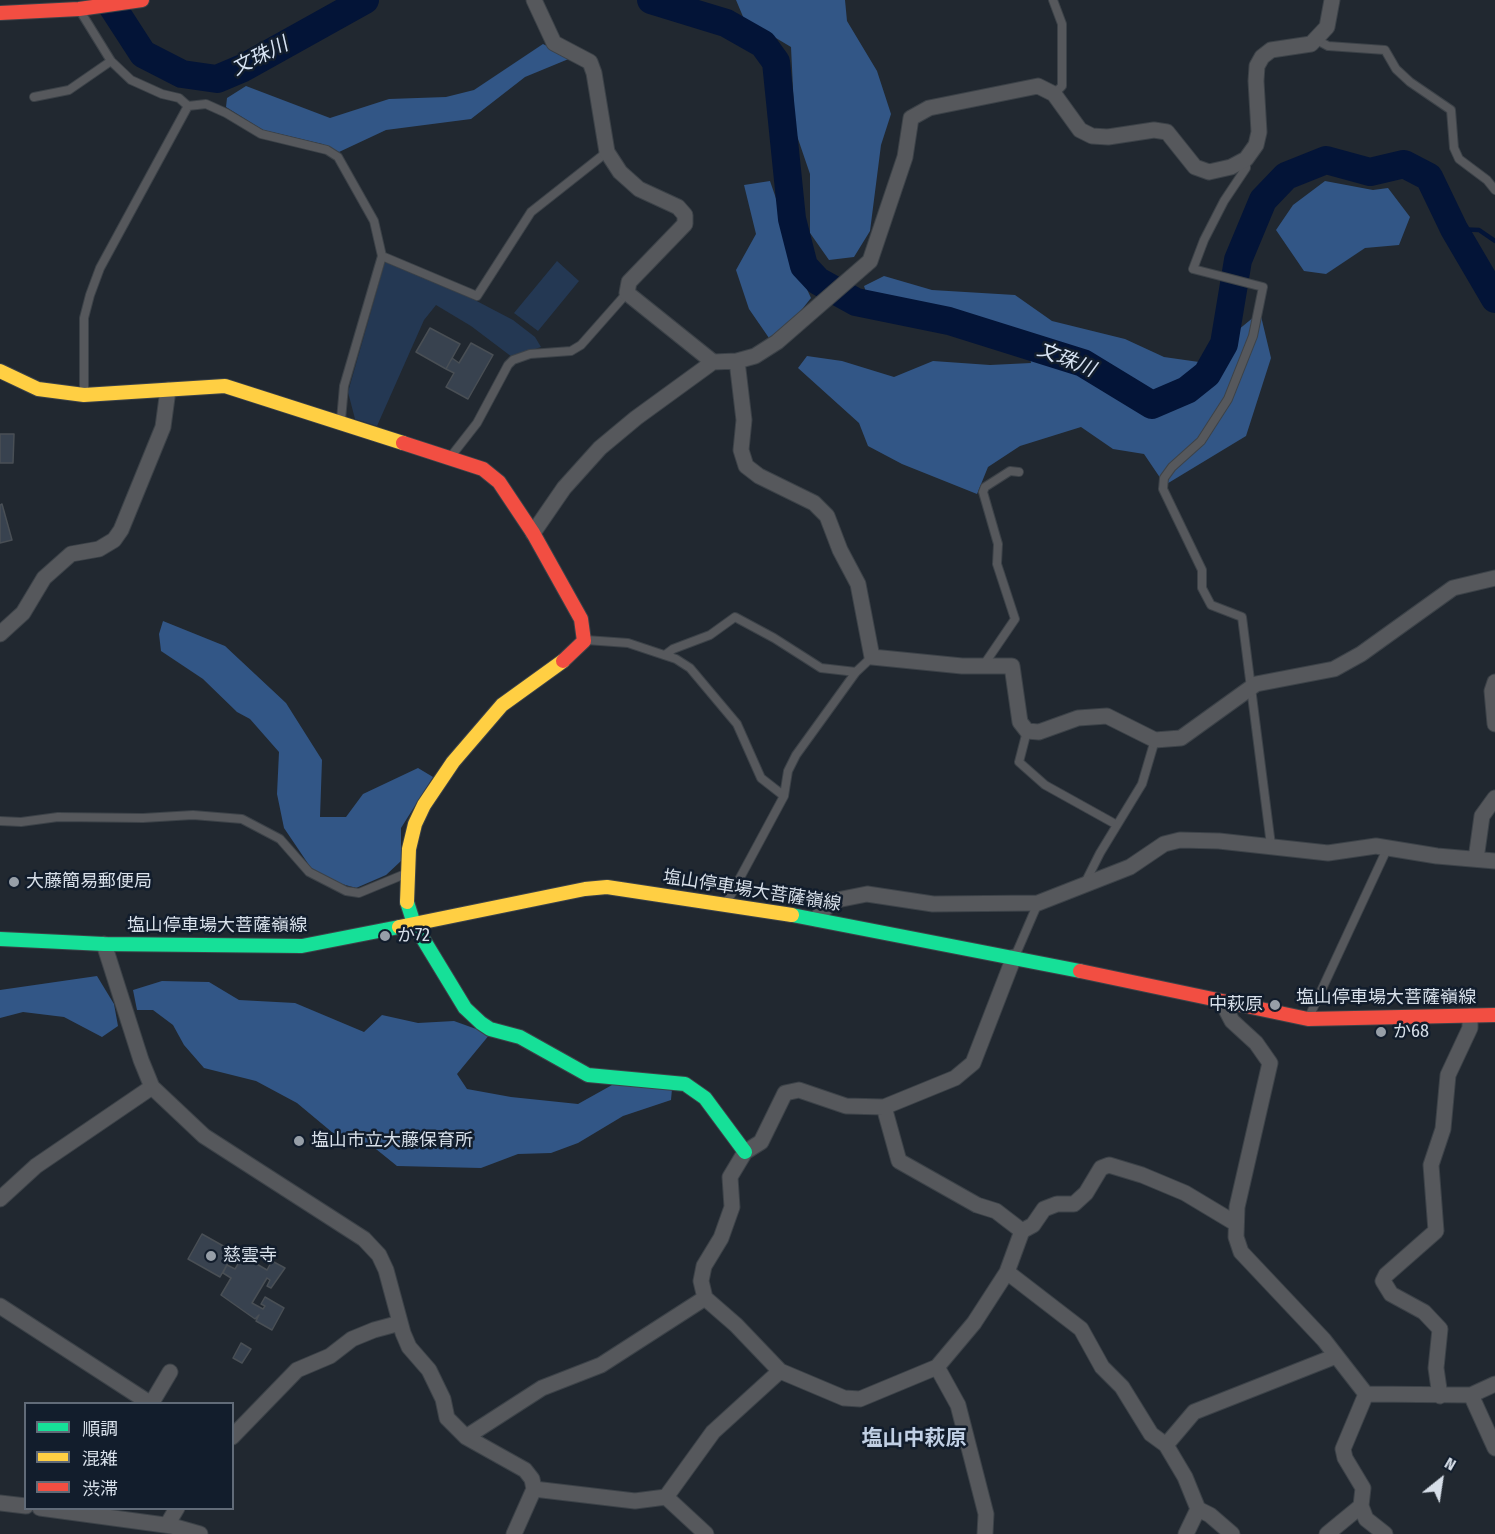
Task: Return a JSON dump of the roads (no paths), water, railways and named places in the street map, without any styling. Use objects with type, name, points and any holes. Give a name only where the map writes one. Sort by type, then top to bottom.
[{"type":"main road","points":[[0,13],[79,9],[142,0]]},
{"type":"main road","points":[[0,371],[38,389],[84,395],[153,393],[225,387],[483,469],[499,482],[533,533],[581,619],[584,640],[574,653],[502,705],[453,762],[415,824],[409,849],[407,902],[414,924],[460,1000],[481,1023],[490,1029],[520,1037],[588,1075],[685,1084],[705,1098],[745,1152]]},
{"type":"main road","name":"塩山停車場大菩薩嶺線","points":[[0,939],[104,944],[302,946],[585,889],[607,887],[726,903],[816,919],[1014,957],[1308,1019],[1495,1015]]},
{"type":"street","points":[[534,0],[554,43],[590,62],[594,73],[607,152],[620,172],[639,189],[678,207],[685,215],[685,224],[629,282],[627,293],[714,362]]},
{"type":"street","points":[[533,533],[564,488],[600,447],[714,362],[737,362],[755,356],[777,342],[870,261],[905,157],[911,118],[929,108],[1038,86],[1054,94],[1080,130],[1092,136],[1108,137],[1154,130],[1167,132],[1195,167],[1209,172],[1232,167],[1246,159],[1256,145],[1259,132],[1257,66],[1262,57],[1271,50],[1311,44],[1327,27],[1332,0]]},
{"type":"street","points":[[737,362],[744,420],[741,450],[746,466],[759,476],[814,503],[827,516],[840,550],[858,584],[872,657],[983,666],[1012,666],[1020,722],[1027,731],[1039,732],[1078,718],[1107,716],[1155,740],[1181,738],[1256,684],[1334,669],[1361,654],[1453,588],[1495,578]]},
{"type":"street","points":[[0,634],[23,613],[44,578],[71,554],[99,549],[114,540],[121,530],[163,427],[168,390]]},
{"type":"street","points":[[1495,682],[1492,691],[1495,724]]},
{"type":"street","points":[[1476,859],[1482,816],[1495,798]]},
{"type":"street","points":[[816,919],[832,901],[867,894],[933,904],[1038,903],[1130,867],[1164,844],[1180,840],[1271,845],[1328,853],[1376,846],[1495,861]]},
{"type":"street","points":[[104,944],[141,1060],[152,1087],[204,1136],[364,1239],[379,1255],[386,1270],[409,1347],[429,1370],[443,1399],[447,1418],[466,1437],[525,1470],[532,1479],[534,1489],[514,1534]]},
{"type":"street","points":[[1014,957],[973,1063],[955,1078],[884,1107],[846,1106],[799,1090],[790,1090],[779,1102],[761,1142],[745,1152],[730,1177],[732,1208],[721,1238],[704,1266],[701,1281],[705,1298],[736,1325],[780,1371],[844,1398],[860,1399],[937,1367],[974,1323],[1007,1272],[1022,1231],[1033,1225],[1044,1209],[1057,1204],[1074,1204],[1086,1193],[1101,1168],[1109,1165],[1142,1175],[1185,1193],[1235,1223]]},
{"type":"street","points":[[1222,1002],[1232,1021],[1256,1043],[1270,1063],[1235,1223],[1241,1252],[1283,1294],[1366,1394]]},
{"type":"street","points":[[1440,1396],[1436,1368],[1440,1329],[1424,1312],[1391,1294],[1383,1281],[1386,1275],[1436,1231],[1431,1165],[1443,1129],[1448,1075],[1470,1028],[1470,1016]]},
{"type":"street","points":[[0,1199],[36,1166],[152,1087]]},
{"type":"street","points":[[884,1107],[899,1161],[977,1205],[996,1210],[1022,1231]]},
{"type":"street","points":[[1007,1272],[1081,1329],[1102,1367],[1122,1387],[1151,1434],[1166,1445],[1185,1477],[1198,1509],[1232,1534]]},
{"type":"street","points":[[466,1437],[542,1388],[601,1365],[705,1298]]},
{"type":"street","points":[[0,1306],[148,1402]]},
{"type":"street","points":[[234,1435],[297,1370],[330,1356],[352,1339],[374,1329],[400,1323]]},
{"type":"street","points":[[1166,1445],[1194,1412],[1336,1356]]},
{"type":"street","points":[[937,1367],[958,1405],[986,1514],[985,1534]]},
{"type":"street","points":[[534,1489],[635,1501],[666,1497],[713,1432],[780,1371]]},
{"type":"street","points":[[152,1402],[170,1372]]},
{"type":"street","points":[[1366,1394],[1471,1395],[1495,1384]]},
{"type":"street","points":[[1366,1394],[1343,1449],[1345,1458],[1363,1488],[1361,1506],[1366,1519],[1385,1534]]},
{"type":"street","points":[[1471,1395],[1495,1448]]},
{"type":"street","points":[[666,1497],[706,1534]]},
{"type":"street","points":[[0,1503],[24,1506]]},
{"type":"street","points":[[1327,1534],[1361,1506]]},
{"type":"street","points":[[1186,1534],[1198,1509]]},
{"type":"street","points":[[56,1510],[88,1512],[166,1525],[200,1534]]},
{"type":"street","points":[[166,1525],[176,1510]]},
{"type":"lane","points":[[1053,0],[1062,24],[1062,86],[1054,94]]},
{"type":"lane","points":[[79,9],[111,61],[131,80],[162,94],[179,98],[188,105],[206,104],[261,134],[327,150],[338,157],[374,221],[382,256],[344,386],[341,422]]},
{"type":"lane","points":[[1315,39],[1328,46],[1385,50],[1396,69],[1410,82],[1451,110],[1454,148],[1459,159],[1487,180],[1495,190]]},
{"type":"lane","points":[[34,97],[69,90],[111,61]]},
{"type":"lane","points":[[84,395],[84,318],[90,295],[100,268],[188,105]]},
{"type":"lane","points":[[382,256],[477,296],[531,212],[607,152]]},
{"type":"lane","points":[[1246,159],[1246,168],[1224,201],[1204,240],[1194,269],[1263,286],[1253,336],[1228,399],[1202,441],[1172,467],[1164,478],[1163,489],[1202,570],[1202,588],[1211,605],[1242,616],[1271,845]]},
{"type":"lane","points":[[449,458],[477,423],[508,365],[513,360],[530,354],[571,351],[581,345],[627,293]]},
{"type":"lane","points":[[983,666],[1015,619],[998,564],[998,544],[983,492],[985,487],[1010,471],[1019,472]]},
{"type":"lane","points":[[665,655],[673,649],[710,635],[735,617],[774,638],[821,668],[856,672]]},
{"type":"lane","points":[[584,640],[628,643],[665,655],[690,668],[737,724],[761,778],[784,796]]},
{"type":"lane","points":[[726,903],[784,796],[788,771],[796,755],[856,672],[872,657]]},
{"type":"lane","points":[[1027,731],[1019,762],[1045,785],[1117,825]]},
{"type":"lane","points":[[1084,885],[1142,784],[1155,740]]},
{"type":"lane","points":[[0,821],[21,822],[58,817],[143,818],[193,815],[242,819],[280,839],[309,873],[346,891],[359,892],[408,873]]},
{"type":"lane","points":[[1308,1019],[1387,849]]},
{"type":"lane","points":[[1014,957],[1038,903]]},
{"type":"waterway","name":"文珠川","points":[[108,0],[143,54],[182,74],[217,79],[243,68],[365,0]]},
{"type":"waterway","name":"文珠川","points":[[651,0],[726,23],[763,44],[776,62],[792,219],[804,266],[818,281],[856,302],[949,321],[1083,363],[1152,405],[1187,390],[1207,374],[1224,344],[1238,260],[1263,200],[1286,176],[1326,160],[1370,172],[1404,164],[1429,177],[1454,229],[1495,299]]},
{"type":"waterway","name":"文珠川","points":[[1454,229],[1479,230],[1495,241]]},
{"type":"place","name":"大藤簡易郵便局","points":[[14,882]]},
{"type":"place","name":"か72","points":[[385,936]]},
{"type":"place","name":"中萩原","points":[[1275,1005]]},
{"type":"place","name":"か68","points":[[1381,1032]]},
{"type":"place","name":"塩山市立大藤保育所","points":[[299,1141]]},
{"type":"place","name":"慈雲寺","points":[[211,1256]]},
{"type":"district","name":"塩山中萩原","points":[[914,1439]]}]
